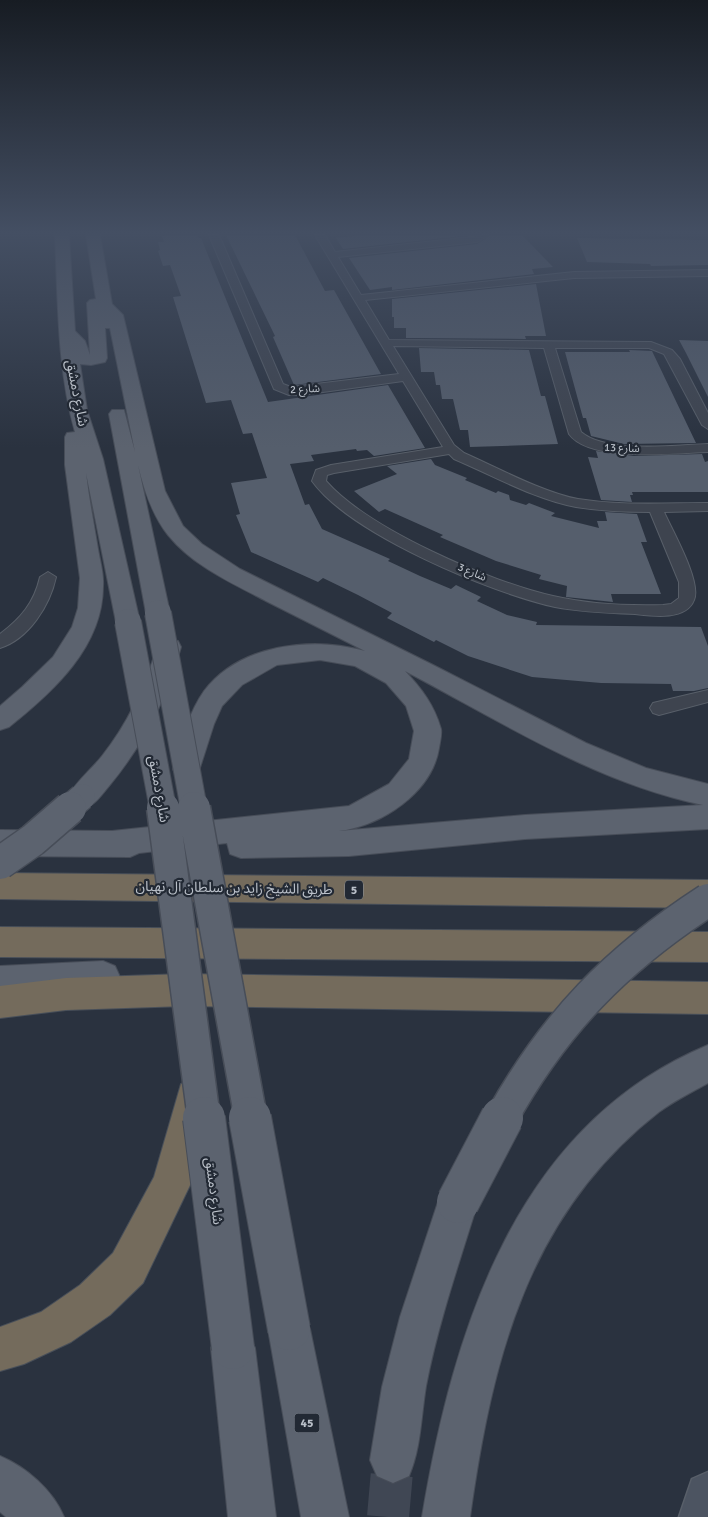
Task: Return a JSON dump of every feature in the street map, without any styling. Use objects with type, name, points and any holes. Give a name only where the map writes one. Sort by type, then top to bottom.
[{"type":"highway","name":"طريق الشيخ زايد بن سلطان آل نهيان","points":[[0,886],[708,894]]},
{"type":"highway","points":[[0,942],[708,947]]},
{"type":"highway","points":[[0,1002],[66,994],[184,990],[536,997],[708,998]]},
{"type":"highway","points":[[0,1349],[24,1342],[56,1327],[95,1300],[128,1268],[172,1183],[199,1076]]},
{"type":"main road","name":"شارع دمشق","points":[[66,306],[67,332],[78,410],[143,617],[187,769],[325,1517]]},
{"type":"main road","points":[[67,332],[77,341],[83,360],[92,360],[100,357],[96,306]]},
{"type":"main road","name":"شارع دمشق","points":[[105,306],[166,824],[233,1348],[252,1517]]},
{"type":"main road","points":[[105,306],[114,315],[148,466],[164,512],[175,529],[190,546],[209,560],[384,649],[587,757],[653,783],[708,795]]},
{"type":"main road","points":[[0,720],[35,691],[63,660],[78,636],[88,613],[92,586],[74,451],[78,410]]},
{"type":"main road","points":[[0,863],[33,840],[82,797],[115,760],[136,727],[156,688],[172,636],[172,602],[150,496],[148,466]]},
{"type":"main road","points":[[111,844],[354,817],[382,805],[408,786],[426,754],[428,726],[416,698],[406,685],[384,669],[343,654],[325,651],[298,652],[268,659],[232,679],[218,693],[207,709],[187,769]]},
{"type":"main road","points":[[0,843],[324,844],[525,827],[708,817]]},
{"type":"main road","points":[[393,1460],[404,1387],[421,1317],[458,1202],[506,1107],[555,1035],[602,979],[656,932],[708,900]]},
{"type":"main road","points":[[0,982],[180,976],[298,978],[416,985],[536,997]]},
{"type":"main road","points":[[446,1517],[457,1440],[474,1368],[508,1279],[541,1214],[560,1185],[614,1123],[650,1095],[683,1074],[708,1063]]},
{"type":"main road","points":[[0,1479],[40,1517]]},
{"type":"street","name":"شارع 2","points":[[244,306],[278,386],[289,391],[301,391],[406,376]]},
{"type":"street","points":[[364,306],[452,450],[474,464],[566,500],[600,506],[708,507]]},
{"type":"street","points":[[386,343],[651,344],[663,349],[674,359],[708,425]]},
{"type":"street","name":"شارع 13","points":[[548,343],[575,434],[582,442],[610,449],[708,448]]},
{"type":"street","name":"شارع 3","points":[[452,450],[331,469],[321,473],[318,481],[340,504],[369,524],[438,558],[504,586],[543,599],[597,607],[662,610],[679,607],[687,599],[687,582],[655,508]]},
{"type":"street","points":[[0,642],[20,627],[35,612],[43,598],[48,577]]},
{"type":"street","points":[[659,708],[708,696]]},
{"type":"street","points":[[702,1517],[708,1495]]},
{"type":"building","points":[[176,306],[229,306],[268,402],[388,385],[425,448],[374,456],[367,450],[357,451],[356,449],[311,455],[314,461],[290,464],[305,505],[309,504],[322,529],[451,589],[456,585],[481,597],[477,601],[507,615],[537,622],[536,625],[701,627],[708,646],[708,688],[694,691],[673,691],[671,684],[601,683],[532,677],[468,656],[436,640],[434,642],[387,618],[392,613],[358,595],[323,578],[318,582],[251,552],[236,515],[240,514],[231,483],[267,478],[252,433],[243,434],[231,400],[206,403]]},
{"type":"building","points":[[260,306],[343,306],[381,374],[294,385],[273,337],[275,336]]},
{"type":"building","points":[[392,306],[540,306],[546,336],[525,336],[526,339],[406,338],[406,328],[394,328],[394,317],[392,317]]},
{"type":"building","points":[[679,340],[708,341],[708,397],[686,353]]},
{"type":"building","points":[[419,348],[529,350],[541,396],[545,396],[558,444],[470,447],[468,430],[460,430],[453,399],[442,399],[440,385],[436,385],[434,372],[421,372]]},
{"type":"building","points":[[629,350],[652,351],[696,443],[624,444],[591,436],[586,418],[583,418],[565,352],[630,352]]},
{"type":"building","points":[[596,451],[634,456],[702,454],[705,462],[708,461],[708,492],[632,492],[633,495],[630,495],[632,502],[601,500],[588,457],[598,458]]},
{"type":"building","points":[[431,459],[435,465],[467,478],[465,480],[496,493],[498,491],[509,495],[510,500],[526,505],[529,503],[555,513],[551,516],[599,528],[597,521],[607,521],[605,512],[637,514],[647,542],[641,542],[661,594],[611,594],[613,602],[566,597],[567,586],[539,579],[541,575],[496,561],[440,537],[443,535],[385,509],[379,512],[354,491],[397,474],[387,466]]},
{"type":"tunnel","points":[[388,1517],[393,1460]]}]
